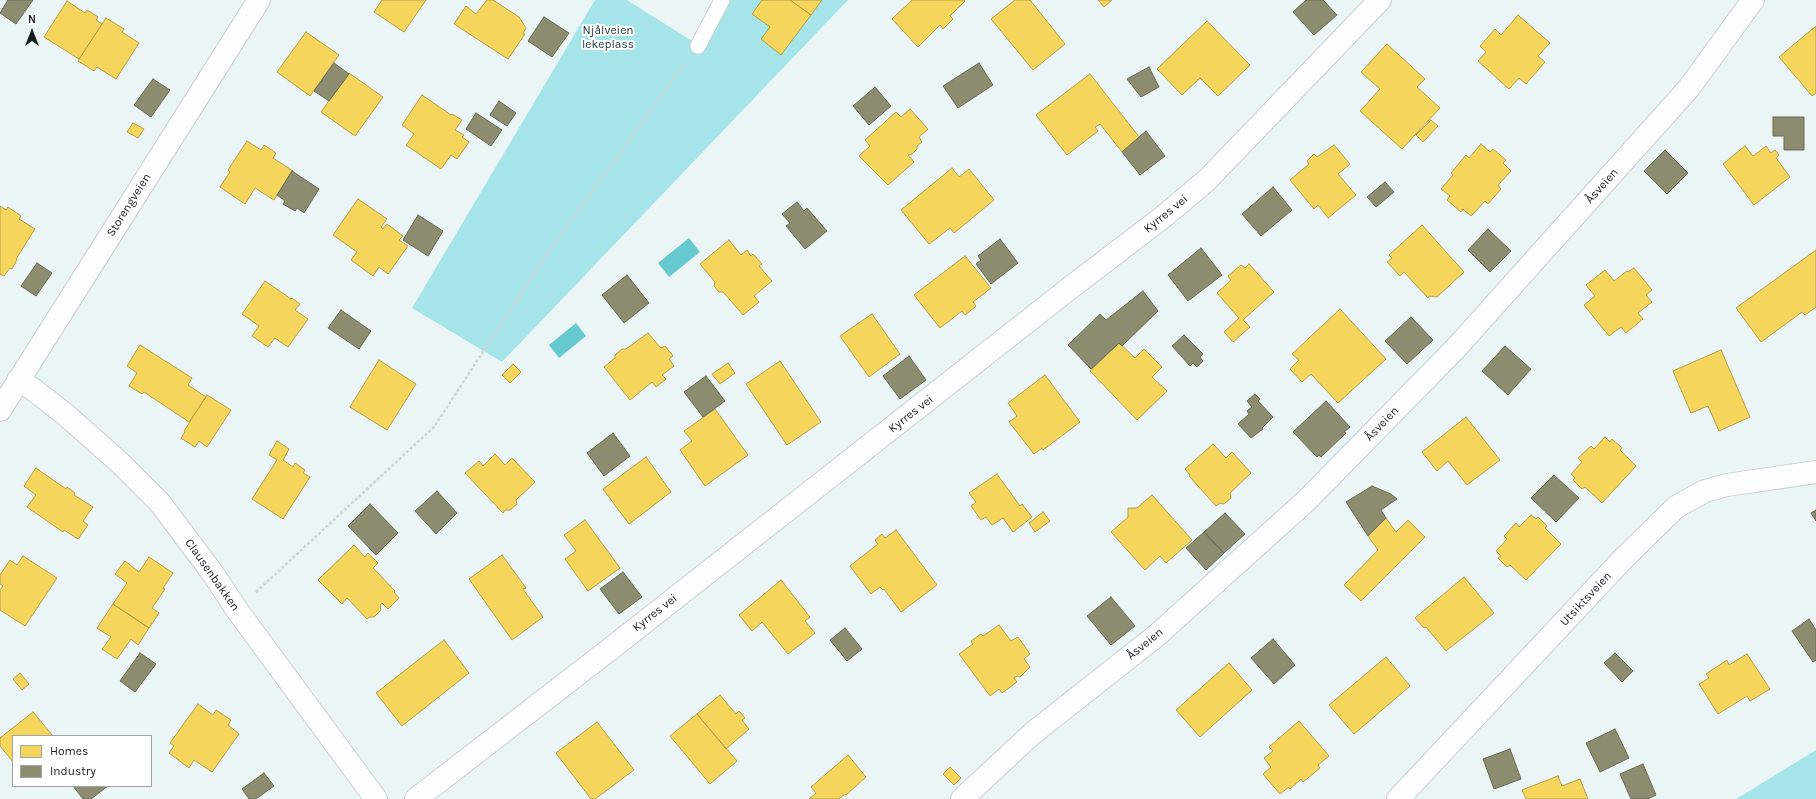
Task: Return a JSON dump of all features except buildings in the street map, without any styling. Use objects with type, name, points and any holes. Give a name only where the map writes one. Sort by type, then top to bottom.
[{"type":"street","name":"Storengveien","points":[[0,410],[11,380],[259,0]]},
{"type":"street","name":"Kyrres vei","points":[[416,799],[609,650],[1163,217],[1208,180],[1380,0]]},
{"type":"street","name":"Åsveien","points":[[962,799],[1033,733],[1156,636],[1312,495],[1456,348],[1689,88],[1753,0]]},
{"type":"street","name":"Clausenbakken","points":[[11,380],[34,390],[66,415],[119,462],[160,503],[376,799]]},
{"type":"street","name":"Utsiktsveien","points":[[1398,799],[1623,559],[1676,507],[1704,491],[1726,485],[1816,472]]},
{"type":"lane","points":[[698,46],[722,0]]},
{"type":"path","points":[[237,610],[434,428],[544,258],[698,46]]},
{"type":"green space","name":"Njålveien lekeplass","points":[[595,0],[627,0],[700,46],[727,0],[848,0],[502,362],[412,308]]},
{"type":"green space","points":[[1816,750],[1816,799],[1736,799]]},
{"type":"shaded area","points":[[689,238],[700,252],[669,277],[658,263]]},
{"type":"shaded area","points":[[576,323],[586,336],[559,358],[549,345]]}]
